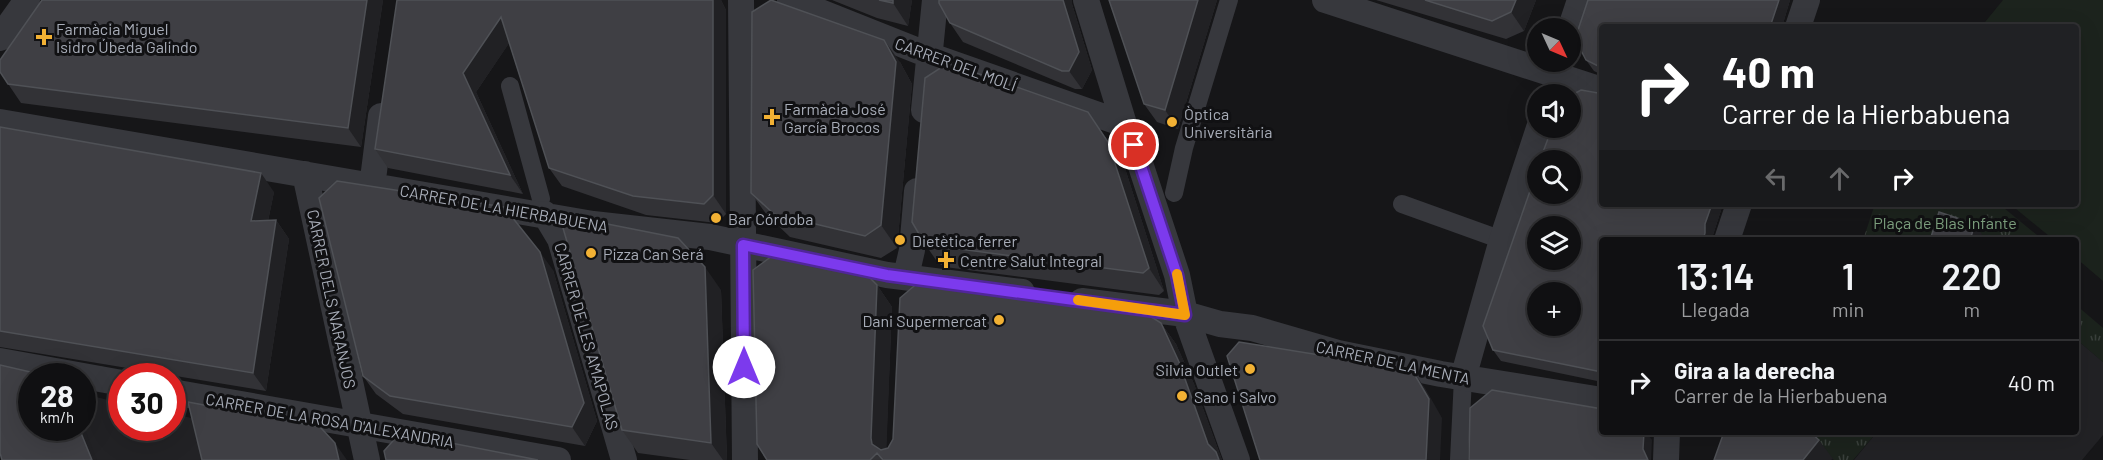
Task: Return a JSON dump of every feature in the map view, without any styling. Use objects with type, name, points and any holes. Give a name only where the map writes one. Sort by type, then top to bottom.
[{"type":"street","points":[[0,38],[27,0]]},
{"type":"street","points":[[741,0],[745,460]]},
{"type":"street","name":"CARRER DEL MOLÍ","points":[[790,0],[931,56],[1124,124]]},
{"type":"street","points":[[922,132],[931,56],[934,0]]},
{"type":"street","points":[[1086,0],[1124,124],[1134,145],[1174,265],[1185,315],[1237,460]]},
{"type":"street","points":[[1174,193],[1184,148],[1229,0]]},
{"type":"street","points":[[1325,0],[1599,89]]},
{"type":"street","points":[[1574,18],[1580,0]]},
{"type":"street","points":[[1799,24],[1807,0]]},
{"type":"street","name":"CARRER DE LES AMAPOLAS","points":[[510,86],[543,207],[560,238],[624,460]]},
{"type":"street","points":[[372,187],[384,92]]},
{"type":"street","name":"CARRER DE LA HIERBABUENA","points":[[0,122],[372,187],[543,207],[593,224],[710,237],[887,275],[906,287],[1048,296],[1185,315]]},
{"type":"street","points":[[1459,460],[1463,378],[1502,240],[1536,138]]},
{"type":"street","points":[[906,287],[912,250],[919,167]]},
{"type":"street","name":"CARRER DELS NARANJOS","points":[[305,174],[367,460]]},
{"type":"street","points":[[1402,204],[1502,240]]},
{"type":"street","points":[[1727,237],[1737,207]]},
{"type":"street","name":"CARRER DE LA MENTA","points":[[1185,315],[1220,324],[1252,328],[1338,353],[1463,378],[1599,400]]},
{"type":"street","points":[[0,361],[108,380]]},
{"type":"street","name":"CARRER DE LA ROSA D'ALEXANDRIA","points":[[186,394],[558,460]]},
{"type":"street","points":[[1666,460],[1667,435]]},
{"type":"shaded area","points":[[2079,342],[2103,362],[2103,435],[2082,460],[1854,460],[1875,435],[2079,435]]},
{"type":"shaded area","points":[[96,397],[108,400],[108,441],[186,441],[186,417],[201,420],[210,460],[17,460],[56,441],[96,441]]},
{"type":"green space","points":[[2003,0],[2103,0],[2103,281],[2079,261],[2079,237],[2050,237],[2014,207],[2079,207],[2079,24],[1983,24]]},
{"type":"green space","name":"Plaça de Blas Infante","points":[[1874,207],[2003,207],[2039,237],[1864,237]]},
{"type":"green space","points":[[1884,207],[1938,207],[1950,211],[1941,237],[1873,237]]},
{"type":"green space","points":[[2079,308],[2103,328],[2103,362],[2079,342]]},
{"type":"green space","points":[[1805,435],[1874,435],[1853,460],[1834,460]]},
{"type":"building","points":[[42,0],[367,0],[348,128],[8,84],[0,72],[0,60]]},
{"type":"building","points":[[397,0],[713,0],[713,195],[704,204],[633,196],[549,168],[501,17],[463,73],[510,175],[375,149]]},
{"type":"building","points":[[771,0],[884,40],[896,62],[881,225],[865,236],[774,214],[751,193],[752,12]]},
{"type":"building","points":[[939,0],[1063,0],[1079,52],[1069,71],[1062,71],[950,23]]},
{"type":"building","points":[[1109,0],[1198,0],[1165,110],[1144,104]]},
{"type":"building","points":[[1425,0],[1516,0],[1511,12],[1492,21]]},
{"type":"building","points":[[1588,0],[1779,0],[1771,24],[1599,24],[1599,66],[1586,60],[1581,50],[1581,21]]},
{"type":"building","points":[[948,63],[1088,112],[1108,142],[1149,268],[1143,273],[929,245],[923,241],[912,222],[925,78]]},
{"type":"building","points":[[1581,90],[1599,92],[1599,207],[1711,207],[1705,224],[1704,237],[1599,237],[1599,371],[1493,350],[1483,326],[1527,200],[1527,204],[1581,204],[1581,150],[1544,150],[1548,138],[1581,138]]},
{"type":"building","points":[[0,127],[261,173],[251,221],[276,220],[253,373],[0,331]]},
{"type":"building","points":[[337,181],[504,207],[540,252],[584,403],[572,427],[390,396],[363,376],[319,198]]},
{"type":"building","points":[[1939,212],[1975,224],[1971,237],[1931,237]]},
{"type":"building","points":[[577,218],[678,238],[705,267],[711,443],[622,430],[563,228]]},
{"type":"building","points":[[772,256],[858,266],[877,285],[871,438],[872,444],[881,450],[888,448],[893,439],[900,298],[920,281],[998,292],[985,283],[1112,300],[1103,307],[1147,314],[1161,323],[1179,362],[1208,444],[1216,452],[1219,460],[883,460],[877,453],[870,460],[767,460],[757,444],[753,270]]},
{"type":"building","points":[[1239,342],[1412,370],[1429,399],[1426,460],[1260,460],[1227,356]]},
{"type":"building","points":[[0,365],[18,369],[18,441],[84,441],[92,460],[2,460],[0,453]]},
{"type":"building","points":[[1492,390],[1599,408],[1599,435],[1644,435],[1643,449],[1648,460],[1469,460],[1470,408]]},
{"type":"building","points":[[188,402],[320,427],[335,443],[339,460],[202,460]]},
{"type":"building","points":[[400,433],[538,460],[386,460],[384,451]]},
{"type":"building","points":[[1723,435],[1813,435],[1819,440],[1803,460],[1714,460]]},
{"type":"slow traffic","points":[[1078,300],[1185,315],[1177,274]]},
{"type":"place","name":"Farmàcia Miguel Isidro Úbeda Galindo","points":[[44,37]]},
{"type":"place","name":"Farmàcia José García Brocos","points":[[772,117]]},
{"type":"place","name":"Òptica Universitària","points":[[1172,122]]},
{"type":"place","name":"Bar Córdoba","points":[[716,218]]},
{"type":"place","name":"Dietètica ferrer","points":[[900,240]]},
{"type":"place","name":"Pizza Can Será","points":[[591,253]]},
{"type":"place","name":"Centre Salut Integral","points":[[946,260]]},
{"type":"place","name":"Dani Supermercat","points":[[999,320]]},
{"type":"place","name":"Silvia Outlet","points":[[1250,369]]},
{"type":"place","name":"Sano i Salvo","points":[[1182,396]]},
{"type":"route","points":[[744,367],[743,245],[887,275],[949,281],[1185,315],[1177,275],[1134,145]]}]
